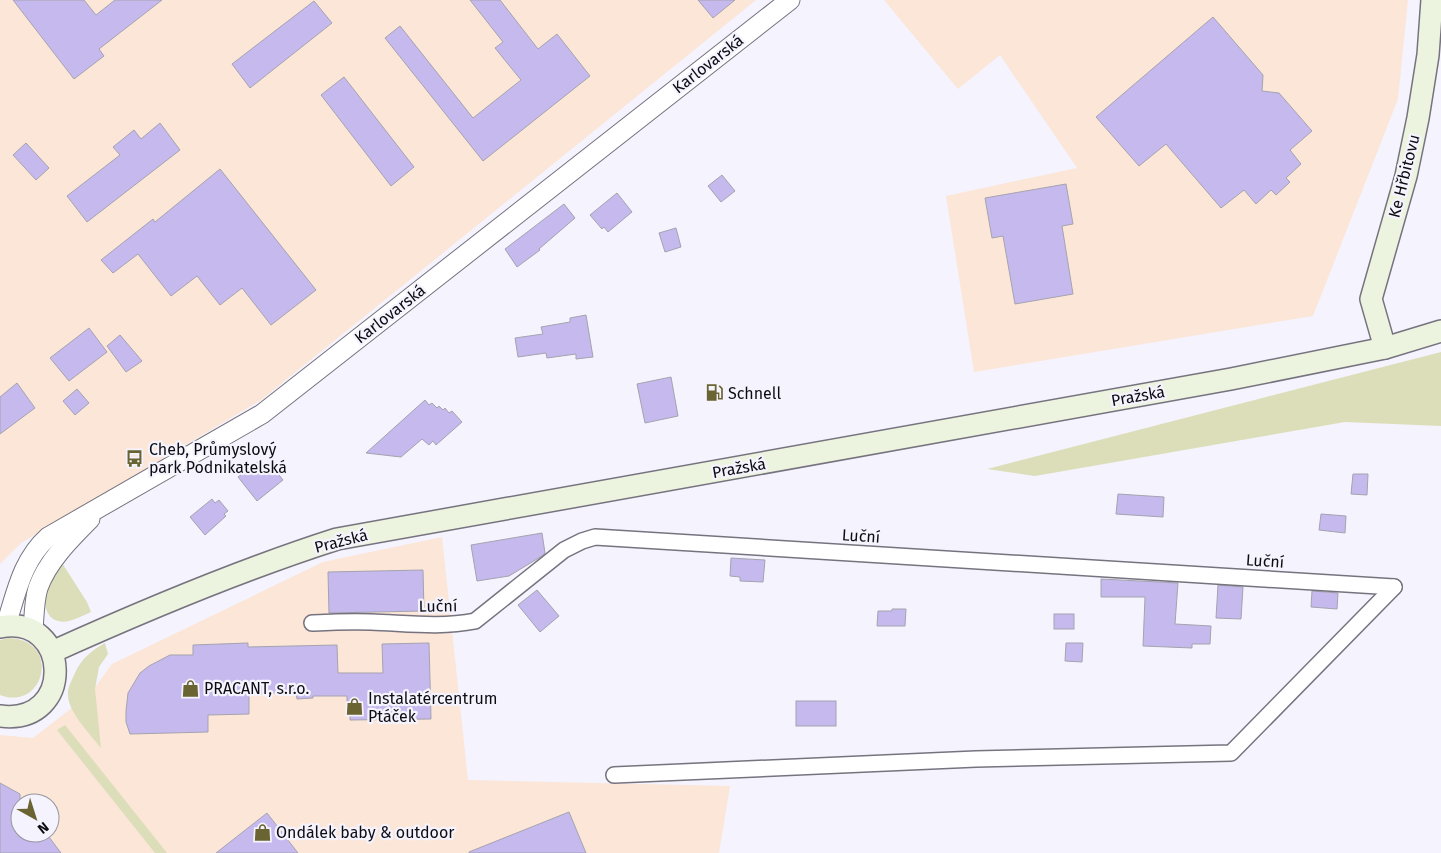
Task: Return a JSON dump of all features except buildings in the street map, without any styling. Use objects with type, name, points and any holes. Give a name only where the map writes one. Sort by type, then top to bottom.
[{"type":"main road","name":"Ke Hřbitovu","points":[[1384,348],[1371,299],[1406,176],[1418,118],[1428,55],[1432,0]]},
{"type":"main road","name":"Pražská","points":[[52,652],[166,602],[284,556],[337,539],[839,451],[1231,379],[1384,348],[1441,331]]},
{"type":"main road","points":[[0,716],[22,715],[37,708],[54,686],[56,675],[52,652],[41,637],[33,631],[15,626],[3,626]]},
{"type":"street","name":"Karlovarská","points":[[3,626],[22,574],[39,545],[58,531],[262,414],[790,0]]},
{"type":"street","points":[[33,631],[38,590],[43,577],[77,532],[112,501]]},
{"type":"street","name":"Luční","points":[[312,623],[367,622],[456,625],[475,621],[564,550],[595,537],[1394,587],[1231,753],[976,759],[614,776]]},
{"type":"shaded area","points":[[0,0],[756,0],[261,400],[21,543],[0,564]]},
{"type":"shaded area","points":[[884,0],[1408,0],[1398,99],[1313,316],[974,372],[946,196],[1077,168],[1000,55],[958,89]]},
{"type":"shaded area","points":[[442,537],[468,780],[730,786],[719,853],[0,853],[0,735],[33,738],[90,694],[112,664],[323,562]]},
{"type":"green space","points":[[1441,352],[1441,426],[1345,422],[1035,476],[987,469]]},
{"type":"green space","points":[[62,563],[87,602],[91,612],[69,621],[61,622],[54,620],[50,616],[45,604],[45,597],[50,580]]},
{"type":"green space","points":[[8,638],[25,641],[36,650],[41,661],[41,673],[37,685],[28,693],[15,697],[0,695],[0,640]]},
{"type":"green space","points":[[105,643],[108,654],[99,667],[95,689],[101,748],[76,716],[69,702],[68,692],[80,663],[91,652]]},
{"type":"green space","points":[[65,725],[167,853],[155,853],[57,730]]},
{"type":"place","name":"Schnell","points":[[714,393]]},
{"type":"place","name":"Cheb, Průmyslový park Podnikatelská","points":[[135,458]]},
{"type":"place","name":"PRACANT, s.r.o.","points":[[190,688]]},
{"type":"place","name":"Instalatércentrum Ptáček","points":[[354,707]]},
{"type":"place","name":"Ondálek baby & outdoor","points":[[262,832]]}]
